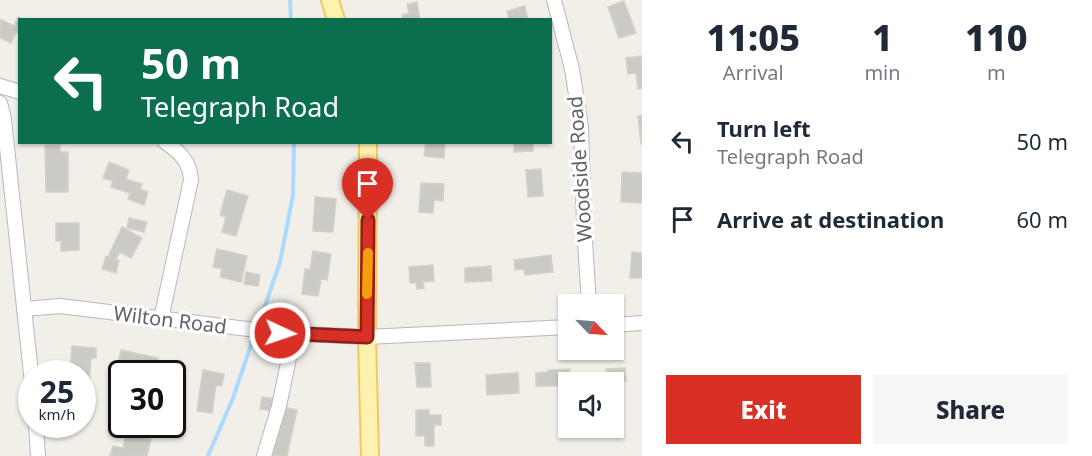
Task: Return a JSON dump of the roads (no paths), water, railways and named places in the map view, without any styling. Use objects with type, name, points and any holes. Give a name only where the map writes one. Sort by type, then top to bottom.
[{"type":"main road","points":[[330,0],[335,18]]},
{"type":"main road","points":[[368,144],[367,337],[370,456]]},
{"type":"street","name":"Woodside Road","points":[[554,0],[572,69],[581,127],[588,294]]},
{"type":"street","points":[[0,86],[18,91]]},
{"type":"street","points":[[0,103],[4,119],[29,360]]},
{"type":"street","points":[[160,319],[191,180],[189,166],[185,159],[168,144]]},
{"type":"street","name":"Wilton Road","points":[[24,309],[60,306],[270,332],[367,337],[558,327]]},
{"type":"street","points":[[624,325],[642,324]]},
{"type":"street","points":[[264,456],[279,406],[294,334]]},
{"type":"street","points":[[37,438],[38,456]]},
{"type":"waterway","points":[[290,0],[291,18]]},
{"type":"waterway","points":[[258,326],[280,262],[293,195],[294,144]]},
{"type":"waterway","points":[[208,456],[233,398],[255,333]]}]
